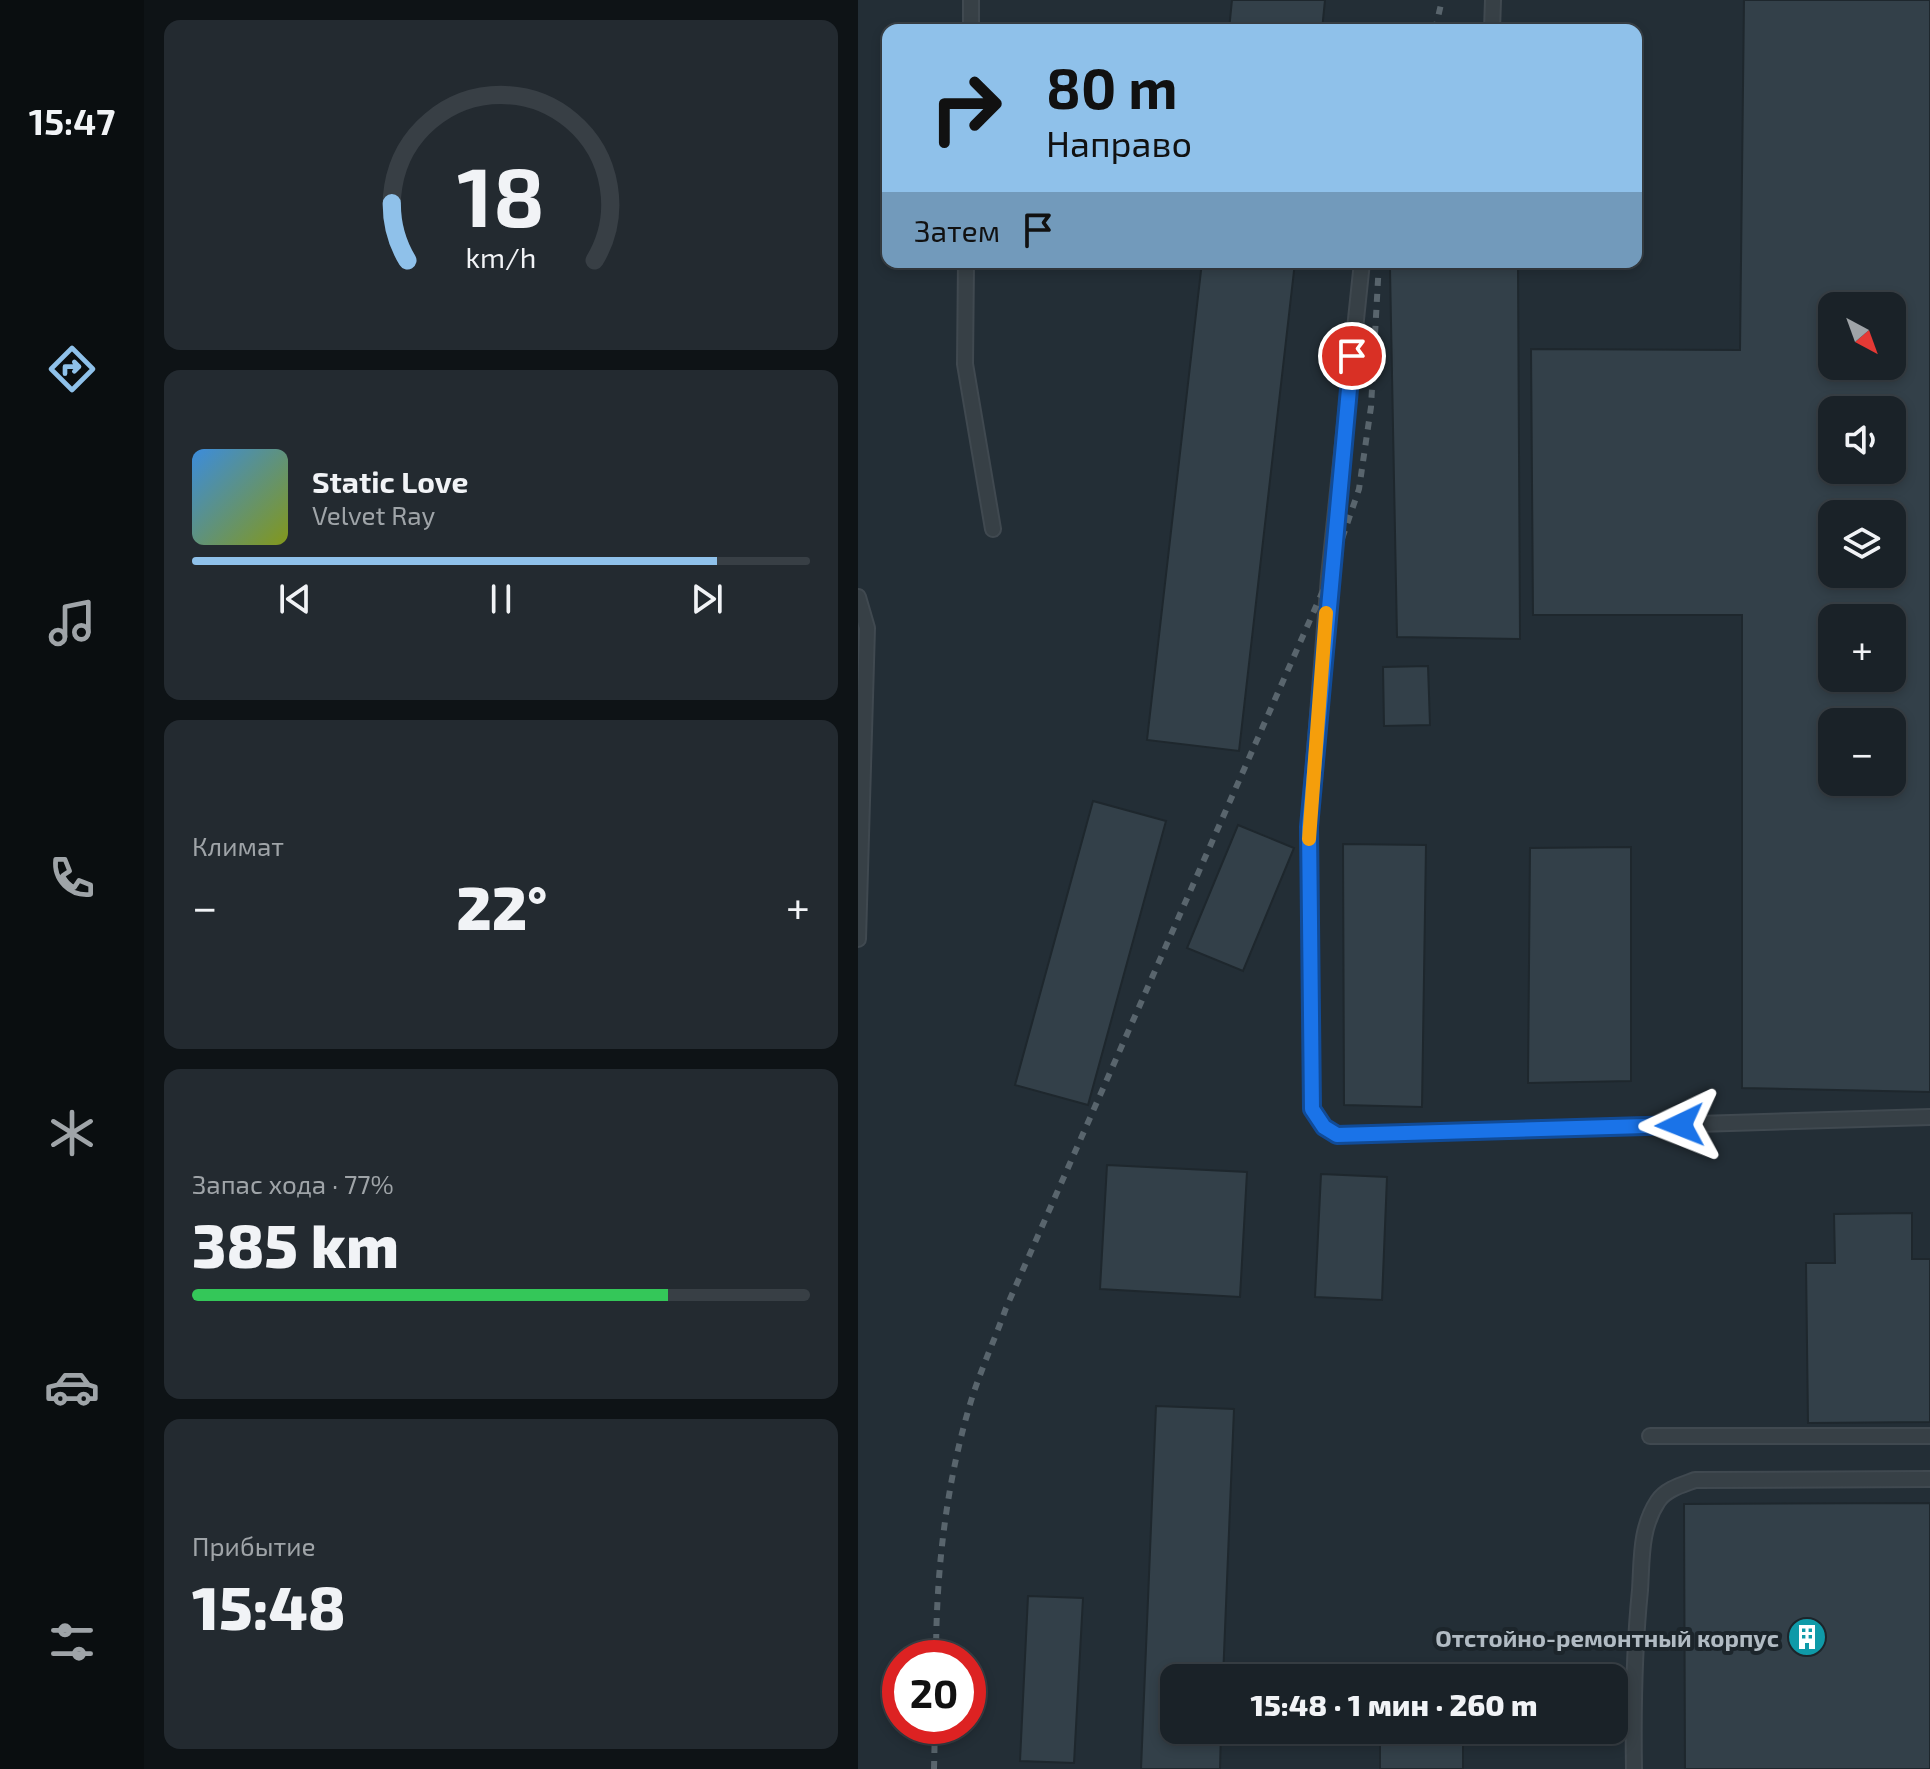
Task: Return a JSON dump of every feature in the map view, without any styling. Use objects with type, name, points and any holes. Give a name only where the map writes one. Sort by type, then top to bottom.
[{"type":"lane","points":[[971,0],[971,24]]},
{"type":"lane","points":[[1492,24],[1493,0]]},
{"type":"lane","points":[[966,268],[965,364],[993,529]]},
{"type":"lane","points":[[1361,268],[1329,577],[1309,827],[1312,1109],[1318,1118],[1337,1135],[1930,1117]]},
{"type":"lane","points":[[858,597],[867,628],[858,939]]},
{"type":"lane","points":[[1650,1436],[1930,1436]]},
{"type":"lane","points":[[1634,1769],[1633,1652],[1641,1553],[1647,1522],[1660,1498],[1695,1480],[1930,1479]]},
{"type":"building","points":[[1232,0],[1325,0],[1323,24],[1230,24]]},
{"type":"building","points":[[1744,0],[1930,0],[1930,1092],[1742,1088],[1742,615],[1533,615],[1531,349],[1740,350]]},
{"type":"building","points":[[1201,268],[1294,268],[1239,751],[1147,740]]},
{"type":"building","points":[[1518,268],[1520,639],[1397,637],[1390,269]]},
{"type":"building","points":[[1428,666],[1430,725],[1384,726],[1383,667]]},
{"type":"building","points":[[1093,801],[1166,821],[1088,1105],[1015,1085]]},
{"type":"building","points":[[1238,825],[1294,848],[1243,971],[1187,948]]},
{"type":"building","points":[[1343,844],[1426,845],[1422,1107],[1344,1105]]},
{"type":"building","points":[[1631,847],[1631,1081],[1528,1083],[1530,848]]},
{"type":"building","points":[[1107,1165],[1247,1172],[1240,1297],[1100,1289]]},
{"type":"building","points":[[1321,1174],[1387,1177],[1382,1300],[1315,1297]]},
{"type":"building","points":[[1912,1213],[1912,1259],[1930,1259],[1930,1422],[1808,1423],[1806,1263],[1835,1263],[1834,1214]]},
{"type":"building","points":[[1156,1406],[1234,1409],[1224,1664],[1160,1664],[1160,1744],[1221,1744],[1220,1769],[1141,1769]]},
{"type":"building","name":"Отстойно-ремонтный корпус","points":[[1930,1503],[1930,1769],[1685,1769],[1684,1504]]},
{"type":"building","points":[[1028,1596],[1083,1598],[1074,1763],[1020,1761]]},
{"type":"building","points":[[1380,1744],[1463,1744],[1463,1769],[1380,1769]]},
{"type":"railway","points":[[1436,24],[1442,0]]},
{"type":"railway","points":[[937,1640],[940,1561],[949,1496],[962,1432],[979,1377],[1006,1308],[1329,577],[1359,489],[1371,407],[1379,268]]},
{"type":"railway","points":[[934,1769],[935,1744]]},
{"type":"slow traffic","points":[[1309,839],[1326,613]]},
{"type":"place","name":"Отстойно-ремонтный корпус","points":[[1807,1637]]},
{"type":"route","points":[[1352,356],[1329,577],[1309,827],[1312,1109],[1324,1127],[1337,1135],[1680,1125]]}]
